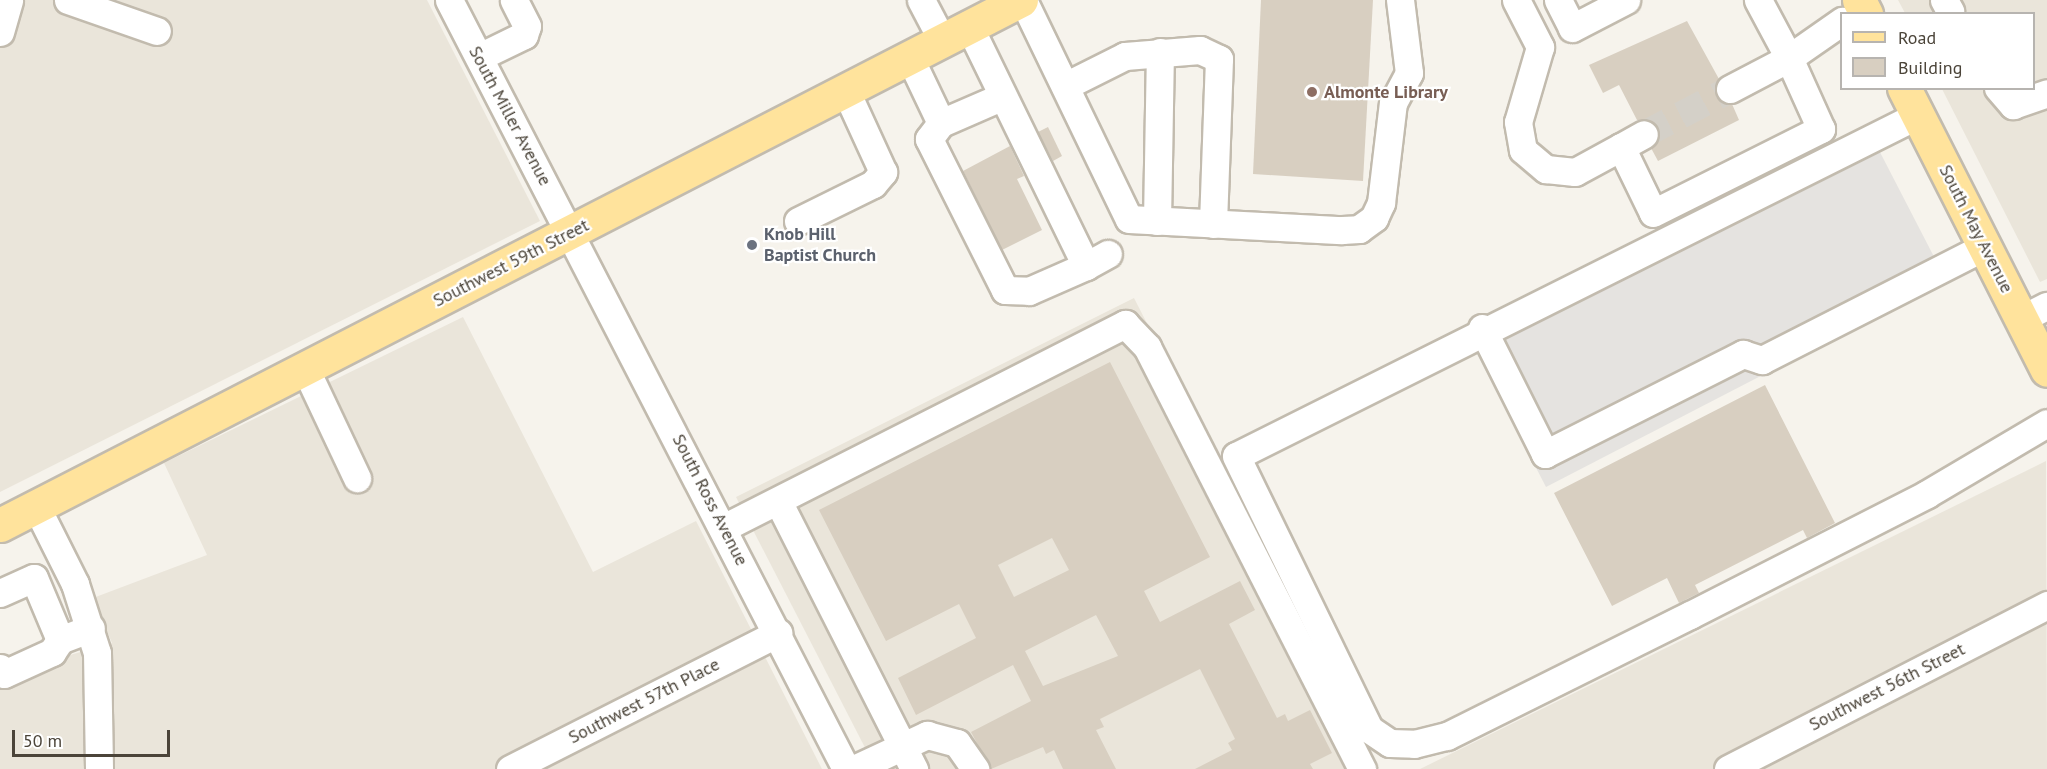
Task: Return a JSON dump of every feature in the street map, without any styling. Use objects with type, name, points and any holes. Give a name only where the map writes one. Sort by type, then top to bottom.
[{"type":"main road","name":"Southwest 59th Street","points":[[0,525],[1022,0]]},
{"type":"main road","name":"South May Avenue","points":[[1911,102],[1984,247],[2034,312],[2047,370]]},
{"type":"street","points":[[0,32],[9,0]]},
{"type":"street","points":[[68,0],[158,31]]},
{"type":"street","name":"South Miller Avenue","points":[[449,0],[571,233]]},
{"type":"street","points":[[479,57],[524,35],[527,26],[513,0]]},
{"type":"street","points":[[921,0],[956,35],[1001,97],[1097,260],[1029,291],[1005,290],[929,139],[941,123],[1001,97]]},
{"type":"street","points":[[1022,0],[1129,219],[1342,230],[1374,218],[1393,103],[1409,73],[1400,0]]},
{"type":"street","points":[[1516,0],[1540,46],[1518,122],[1522,150],[1546,169],[1575,172],[1633,140],[1653,213],[1821,129],[1789,58],[1758,0]]},
{"type":"street","points":[[1558,0],[1572,28]]},
{"type":"street","points":[[1540,46],[1626,0]]},
{"type":"street","points":[[1730,89],[1789,58],[1840,22]]},
{"type":"street","points":[[1065,86],[1125,56],[1160,52],[1206,52],[1219,59],[1223,69],[1214,224]]},
{"type":"street","points":[[1157,220],[1160,52]]},
{"type":"street","points":[[910,58],[941,123]]},
{"type":"street","points":[[2000,90],[2013,105],[2047,93]]},
{"type":"street","points":[[798,221],[873,184],[883,172],[846,91]]},
{"type":"street","points":[[1911,102],[1236,456],[1369,729],[1390,743],[1414,744],[1447,736],[1927,494],[2047,423]]},
{"type":"street","name":"South Ross Avenue","points":[[571,233],[725,528],[846,769]]},
{"type":"street","points":[[1482,328],[1545,454],[1743,354],[1762,360],[1984,247]]},
{"type":"street","points":[[725,528],[1125,324],[1148,347],[1362,769]]},
{"type":"street","points":[[305,368],[357,478]]},
{"type":"street","points":[[778,501],[914,769]]},
{"type":"street","points":[[36,506],[91,628],[101,687],[99,769]]},
{"type":"street","points":[[0,593],[34,578],[60,640]]},
{"type":"street","name":"Southwest 56th Street","points":[[1728,769],[2047,605]]},
{"type":"street","points":[[0,668],[4,674],[52,652],[60,640],[91,628]]},
{"type":"street","name":"Southwest 57th Place","points":[[510,769],[778,633]]},
{"type":"street","points":[[854,769],[902,745],[943,736],[957,743],[975,769]]},
{"type":"shaded area","points":[[0,0],[427,0],[540,221],[0,492]]},
{"type":"shaded area","points":[[1898,0],[2047,0],[2047,279],[2040,282],[1943,90],[2035,90],[2035,12],[1904,12]]},
{"type":"shaded area","points":[[1867,127],[1946,280],[1546,487],[1463,327]]},
{"type":"shaded area","points":[[1134,298],[1375,769],[876,769],[736,497]]},
{"type":"shaded area","points":[[463,317],[593,572],[696,521],[822,769],[0,769],[0,675],[112,643],[93,598],[207,555],[164,463]]},
{"type":"shaded area","points":[[2046,461],[2047,769],[1420,769]]},
{"type":"building","name":"Almonte Library","points":[[1261,0],[1373,0],[1363,181],[1253,174]]},
{"type":"building","points":[[1687,21],[1719,79],[1716,97],[1732,104],[1739,120],[1658,161],[1651,148],[1658,141],[1657,126],[1637,120],[1619,85],[1603,93],[1589,65]]},
{"type":"building","points":[[1048,127],[1062,156],[1053,161],[1038,132]]},
{"type":"building","points":[[1010,146],[1024,176],[1017,179],[1042,230],[1002,250],[963,171]]},
{"type":"building","points":[[1110,362],[1210,557],[1144,591],[1160,622],[1240,581],[1255,610],[1229,624],[1277,718],[1285,714],[1288,721],[1310,710],[1332,753],[1310,764],[1313,769],[1195,769],[1232,750],[1228,743],[1235,739],[1200,669],[1100,719],[1104,727],[1096,730],[1116,769],[1063,769],[1054,750],[1046,754],[1043,747],[991,769],[971,732],[1031,701],[1013,665],[916,715],[898,678],[976,638],[959,604],[886,641],[819,510]],"holes":[[[1052,538],[1069,570],[1014,597],[998,565]],[[1096,615],[1118,656],[1043,686],[1025,651]]]},
{"type":"building","points":[[1765,385],[1835,523],[1807,538],[1803,530],[1695,585],[1699,593],[1679,603],[1667,578],[1612,606],[1554,493]]},
{"type":"tunnel","points":[[1644,134],[1730,89]]},
{"type":"place","name":"Almonte Library","points":[[1312,92]]},
{"type":"place","name":"Knob Hill Baptist Church","points":[[752,245]]}]
